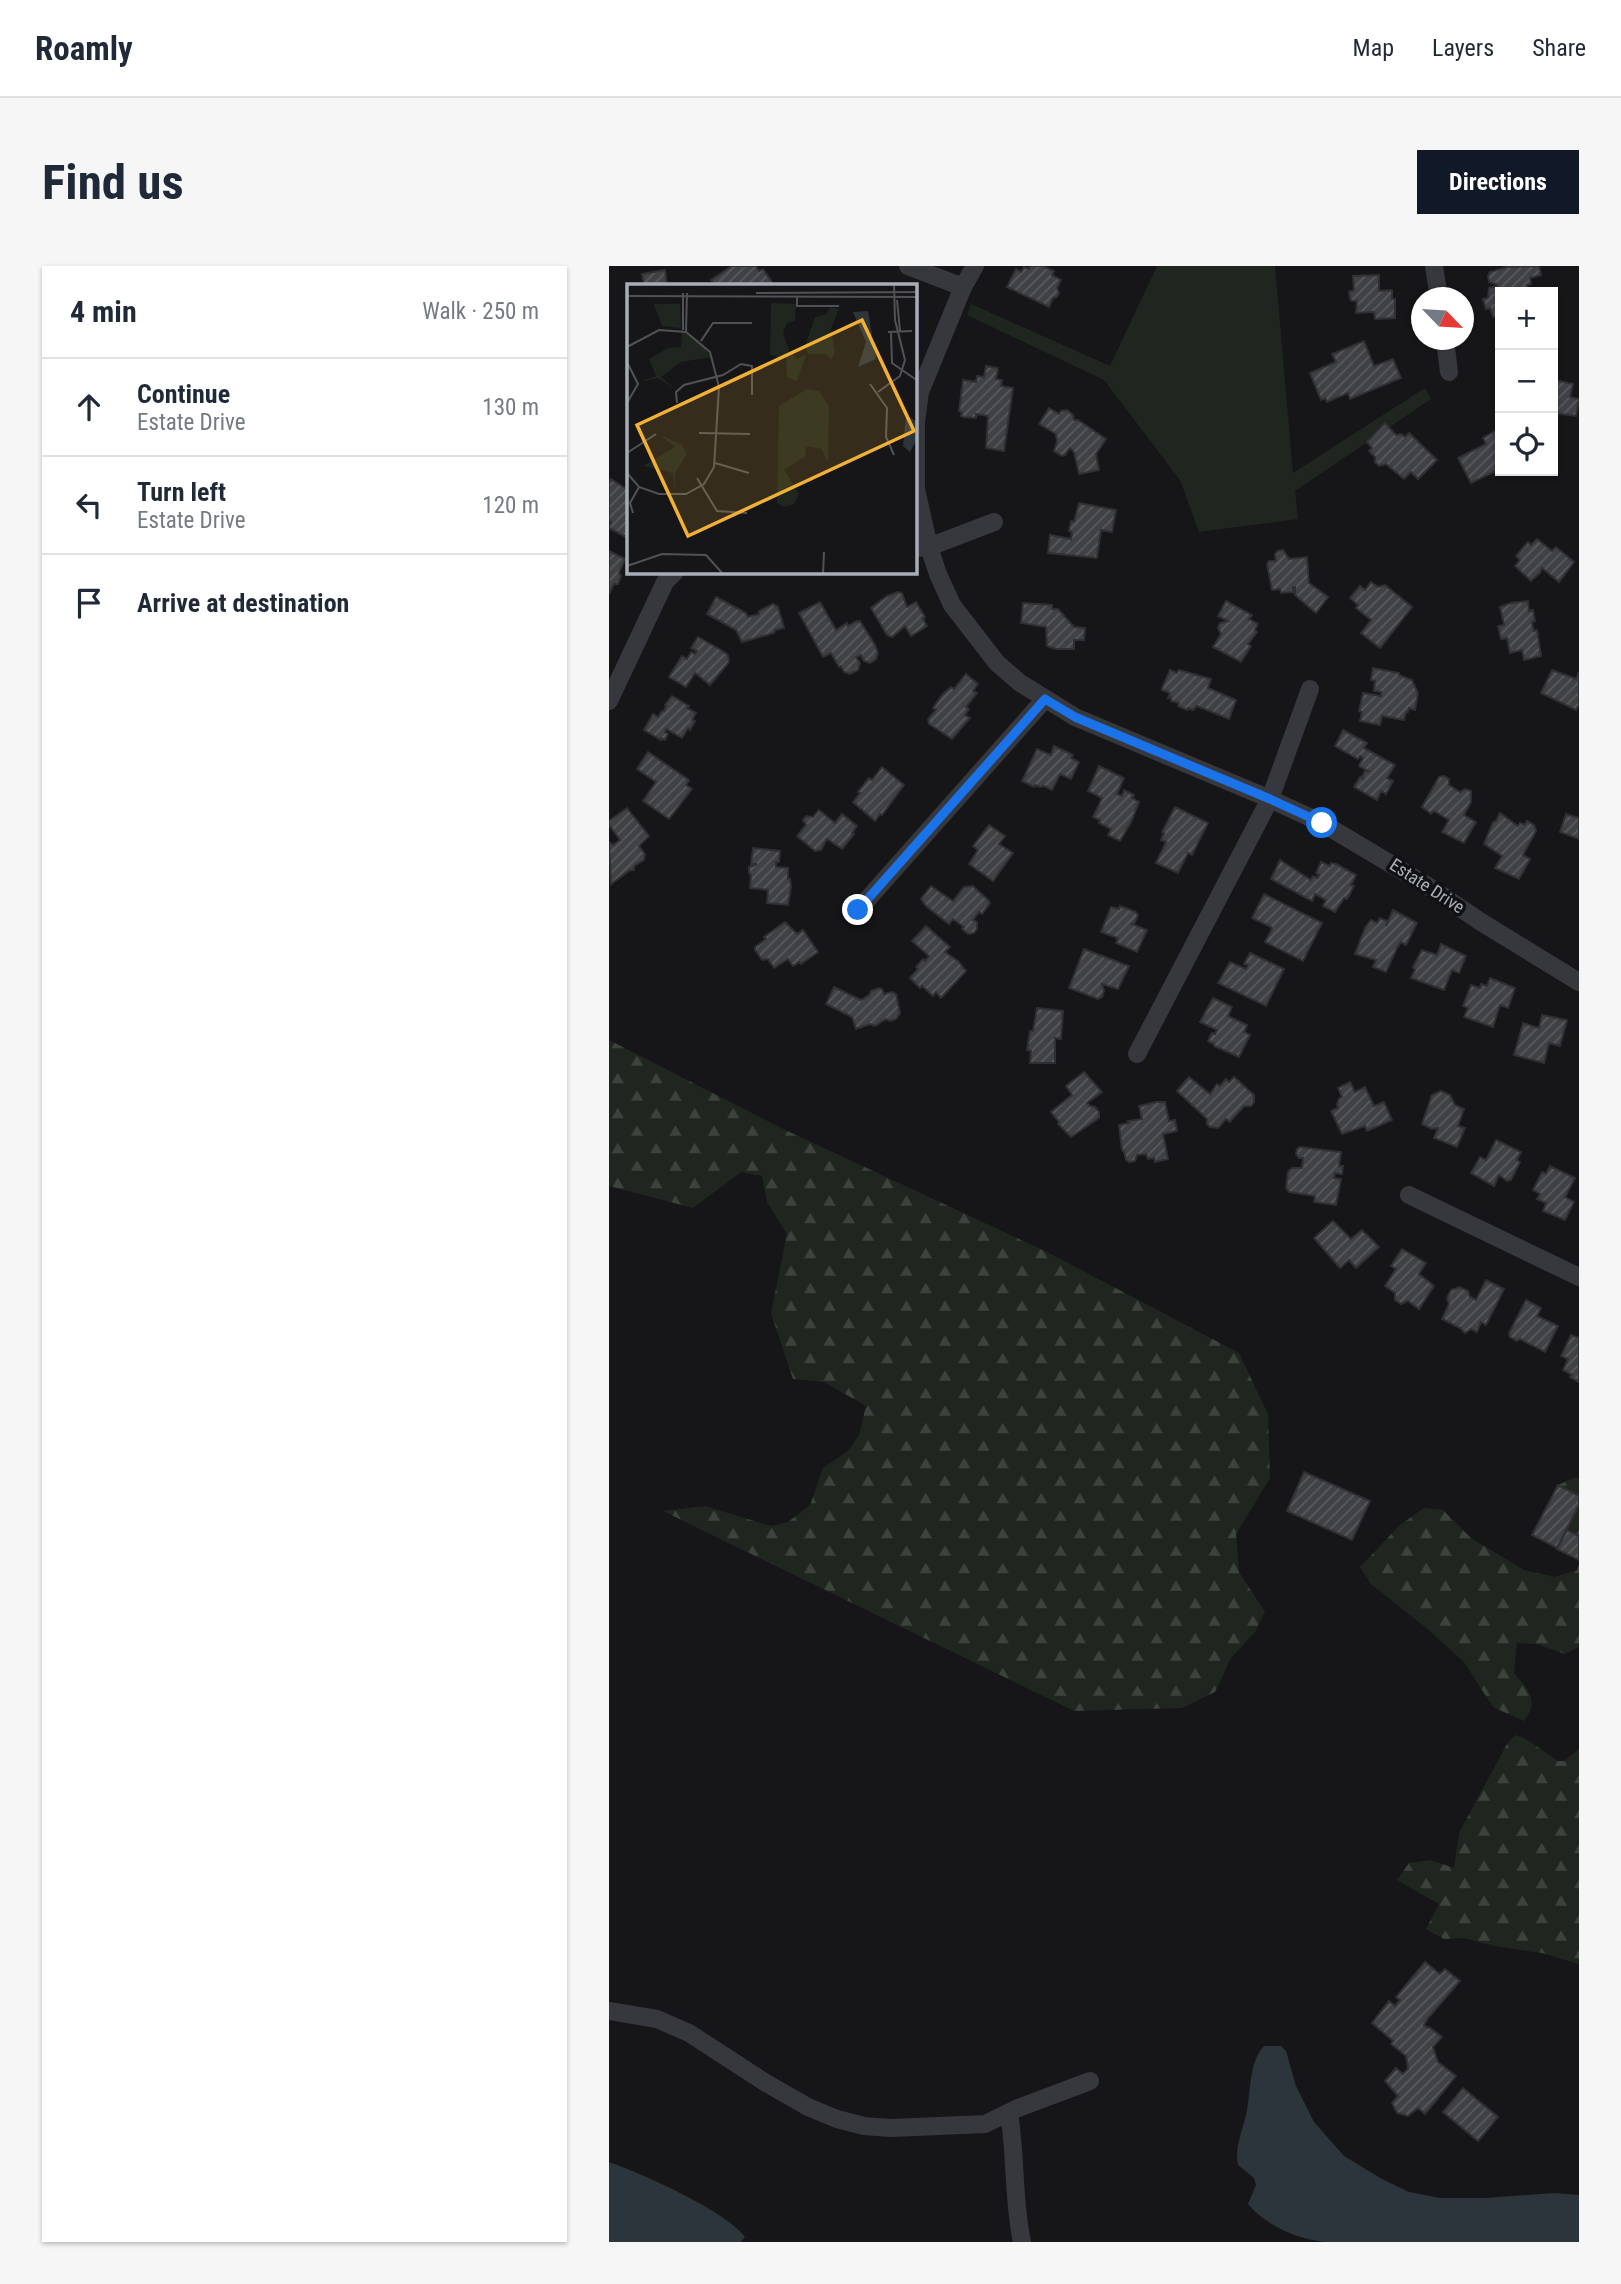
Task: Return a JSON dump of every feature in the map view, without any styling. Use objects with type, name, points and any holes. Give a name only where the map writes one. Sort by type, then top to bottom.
[{"type":"street","points":[[908,266],[963,287]]},
{"type":"street","name":"Estate Drive","points":[[917,414],[920,392],[963,287],[975,266]]},
{"type":"street","points":[[1434,266],[1437,287]]},
{"type":"street","points":[[1446,350],[1450,372]]},
{"type":"street","name":"Estate Drive","points":[[917,499],[922,548],[952,605],[997,663],[1020,683],[1075,717],[1322,823],[1579,982]]},
{"type":"street","points":[[922,548],[994,522]]},
{"type":"street","points":[[609,701],[665,582],[673,574]]},
{"type":"street","points":[[1136,1055],[1270,799],[1310,689]]},
{"type":"street","points":[[858,910],[1045,699]]},
{"type":"street","points":[[1409,1195],[1579,1277]]},
{"type":"street","points":[[609,2011],[657,2019],[689,2033],[808,2107],[864,2126],[891,2128],[985,2124],[1090,2081]]},
{"type":"street","points":[[1009,2113],[1023,2242]]},
{"type":"green space","points":[[1157,266],[1275,266],[1293,473],[1425,388],[1431,399],[1295,491],[1298,519],[1199,532],[1180,480],[1104,380],[967,315],[971,304],[1110,366]]},
{"type":"green space","points":[[609,1040],[781,1128],[1049,1253],[1239,1353],[1268,1414],[1270,1478],[1236,1534],[1239,1572],[1265,1612],[1255,1632],[1231,1658],[1215,1692],[1182,1708],[1074,1711],[663,1511],[705,1506],[771,1526],[788,1522],[810,1505],[823,1468],[848,1451],[859,1435],[866,1406],[824,1382],[793,1379],[771,1313],[787,1234],[767,1202],[762,1176],[741,1172],[693,1208],[609,1186]]},
{"type":"green space","points":[[1579,1478],[1579,1496],[1558,1485]]},
{"type":"green space","points":[[1579,1505],[1579,1536],[1566,1529]]},
{"type":"green space","points":[[1424,1508],[1443,1510],[1471,1538],[1524,1570],[1555,1577],[1577,1570],[1579,1564],[1579,1647],[1565,1654],[1537,1644],[1517,1643],[1514,1673],[1528,1690],[1532,1701],[1524,1721],[1493,1707],[1464,1662],[1371,1584],[1360,1567],[1400,1525]]},
{"type":"green space","points":[[1516,1735],[1558,1761],[1564,1761],[1579,1749],[1579,1964],[1542,1953],[1494,1946],[1464,1938],[1444,1939],[1426,1929],[1439,1904],[1397,1880],[1409,1863],[1431,1860],[1454,1868],[1459,1833],[1508,1742]]},
{"type":"shaded area","points":[[1264,2046],[1281,2046],[1286,2051],[1296,2086],[1314,2122],[1344,2156],[1409,2192],[1440,2198],[1555,2193],[1579,2195],[1579,2242],[1325,2242],[1304,2238],[1273,2225],[1248,2204],[1256,2185],[1254,2178],[1238,2165],[1237,2158],[1253,2068]]},
{"type":"shaded area","points":[[609,2162],[702,2205],[745,2237],[741,2242],[609,2242]]},
{"type":"building","points":[[732,266],[756,266],[759,271],[763,269],[773,284],[714,284],[711,280]]},
{"type":"building","points":[[1030,266],[1043,266],[1054,271],[1052,275],[1061,280],[1057,288],[1059,293],[1049,307],[1007,287],[1016,269],[1021,272],[1024,267],[1029,269]]},
{"type":"building","points":[[1539,266],[1541,275],[1530,278],[1531,284],[1527,287],[1495,287],[1493,317],[1490,308],[1486,309],[1483,299],[1488,298],[1489,288],[1497,286],[1489,282],[1488,276],[1490,272],[1507,267]]},
{"type":"building","points":[[665,270],[667,284],[644,284],[642,274]]},
{"type":"building","points":[[1379,275],[1379,291],[1392,290],[1395,318],[1375,319],[1374,312],[1356,313],[1357,301],[1350,299],[1349,292],[1354,290],[1353,276]]},
{"type":"building","points":[[1364,341],[1374,366],[1393,359],[1401,378],[1350,399],[1348,393],[1327,402],[1325,398],[1321,400],[1310,373],[1336,362],[1332,354]]},
{"type":"building","points":[[986,366],[998,368],[996,379],[1002,380],[1001,386],[1013,388],[1004,451],[986,448],[988,416],[976,414],[976,418],[964,417],[959,411],[963,380],[976,382],[977,376],[984,377]]},
{"type":"building","points":[[1558,381],[1573,384],[1570,397],[1579,399],[1576,416],[1558,414]]},
{"type":"building","points":[[1049,408],[1059,414],[1067,410],[1074,420],[1106,439],[1096,454],[1099,470],[1079,474],[1074,452],[1070,448],[1062,456],[1054,451],[1056,434],[1039,424]]},
{"type":"building","points":[[1385,423],[1396,435],[1405,437],[1409,433],[1437,460],[1418,479],[1411,472],[1404,479],[1386,464],[1379,466],[1375,462],[1375,457],[1369,451],[1372,448],[1367,442]]},
{"type":"building","points":[[1495,431],[1495,471],[1471,483],[1458,458],[1486,444],[1483,438]]},
{"type":"building","points":[[611,479],[627,489],[627,537],[609,528]]},
{"type":"building","points":[[1079,503],[1116,510],[1112,532],[1101,530],[1097,558],[1048,553],[1050,535],[1071,539],[1071,521],[1074,522]]},
{"type":"building","points":[[1537,539],[1552,551],[1556,547],[1574,562],[1559,582],[1542,568],[1531,581],[1515,566],[1520,560],[1516,556],[1528,542],[1531,545]]},
{"type":"building","points":[[1283,550],[1289,559],[1307,557],[1309,583],[1328,597],[1316,613],[1295,595],[1295,587],[1293,592],[1281,593],[1280,589],[1272,590],[1267,564],[1269,561],[1276,561],[1275,554]]},
{"type":"building","points":[[609,551],[625,559],[618,584],[614,584],[609,594]]},
{"type":"building","points":[[1371,582],[1378,587],[1385,585],[1412,607],[1380,648],[1361,633],[1371,620],[1356,608],[1358,605],[1350,598],[1360,586],[1365,590]]},
{"type":"building","points":[[902,593],[907,607],[916,602],[925,617],[923,619],[927,626],[911,636],[905,626],[892,637],[887,635],[871,608],[887,596]]},
{"type":"building","points":[[716,597],[746,613],[748,617],[759,614],[759,611],[773,604],[778,607],[784,628],[742,642],[736,630],[707,614]]},
{"type":"building","points":[[1226,601],[1252,615],[1249,619],[1258,624],[1255,630],[1257,632],[1248,644],[1251,646],[1241,662],[1213,647],[1221,634],[1218,628],[1220,623],[1228,621],[1218,616]]},
{"type":"building","points":[[1528,601],[1529,611],[1533,610],[1535,621],[1532,624],[1534,631],[1537,630],[1541,656],[1524,660],[1522,650],[1510,653],[1507,638],[1501,639],[1498,626],[1504,625],[1500,607]]},
{"type":"building","points":[[820,602],[836,630],[847,623],[848,626],[860,621],[875,645],[878,653],[876,659],[870,663],[864,661],[861,655],[856,657],[860,663],[858,670],[850,674],[839,667],[831,653],[823,657],[799,613]]},
{"type":"building","points":[[1023,603],[1052,605],[1052,609],[1058,609],[1074,627],[1085,628],[1084,640],[1074,640],[1074,649],[1047,646],[1046,627],[1021,623]]},
{"type":"building","points":[[698,637],[728,655],[729,662],[710,685],[695,673],[686,687],[669,677],[682,656],[687,659],[691,652],[695,654],[697,651],[691,648]]},
{"type":"building","points":[[1373,668],[1399,673],[1412,680],[1418,693],[1415,710],[1409,708],[1404,720],[1382,716],[1380,725],[1360,721],[1363,693],[1381,696],[1381,692],[1374,691],[1375,681],[1371,680]]},
{"type":"building","points":[[1170,670],[1211,679],[1208,688],[1236,700],[1229,719],[1197,706],[1193,710],[1187,710],[1178,706],[1179,703],[1171,701],[1171,697],[1168,698],[1170,693],[1162,690]]},
{"type":"building","points":[[1552,670],[1576,679],[1579,672],[1579,705],[1576,710],[1541,693]]},
{"type":"building","points":[[966,674],[978,684],[973,691],[977,693],[966,707],[969,709],[965,715],[970,718],[952,739],[929,724],[928,719],[936,710],[933,708],[943,694],[951,687],[954,689]]},
{"type":"building","points":[[672,696],[696,713],[692,720],[695,721],[682,738],[666,729],[668,734],[665,740],[661,740],[644,730],[653,714],[658,717],[664,711]]},
{"type":"building","points":[[1343,730],[1367,743],[1364,748],[1395,765],[1387,778],[1393,781],[1386,794],[1381,791],[1377,800],[1354,787],[1360,777],[1364,779],[1362,777],[1365,771],[1368,771],[1359,766],[1363,758],[1360,756],[1358,759],[1335,746]]},
{"type":"building","points":[[1054,746],[1073,755],[1071,758],[1079,762],[1071,779],[1060,774],[1052,790],[1044,786],[1034,787],[1022,781],[1037,749],[1051,755]]},
{"type":"building","points":[[648,752],[689,780],[686,785],[692,789],[669,819],[643,801],[656,782],[637,769]]},
{"type":"building","points":[[1099,766],[1124,778],[1117,794],[1122,796],[1124,790],[1134,795],[1132,798],[1139,802],[1120,841],[1108,835],[1111,829],[1093,817],[1102,798],[1088,791]]},
{"type":"building","points":[[882,767],[904,785],[875,821],[853,802],[869,778],[872,780]]},
{"type":"building","points":[[1439,777],[1449,779],[1449,785],[1460,792],[1465,789],[1471,791],[1471,802],[1464,815],[1476,822],[1464,843],[1442,832],[1449,820],[1434,811],[1431,814],[1422,807]]},
{"type":"building","points":[[1175,807],[1208,823],[1192,855],[1188,853],[1178,873],[1156,863],[1166,842],[1161,840],[1164,833],[1162,832]]},
{"type":"building","points":[[627,808],[649,836],[639,846],[645,854],[644,860],[634,866],[634,870],[611,884],[609,842],[613,845],[620,840],[609,821]]},
{"type":"building","points":[[819,810],[835,823],[842,814],[857,826],[842,849],[827,839],[821,850],[815,851],[797,836],[806,825],[803,820],[806,816],[813,817]]},
{"type":"building","points":[[1500,813],[1518,826],[1520,823],[1525,825],[1527,821],[1534,825],[1536,831],[1523,855],[1530,859],[1519,879],[1495,868],[1502,856],[1484,844]]},
{"type":"building","points":[[1566,814],[1579,818],[1579,839],[1560,832]]},
{"type":"building","points":[[989,825],[1005,836],[999,844],[1013,853],[993,881],[969,864],[978,850],[973,846]]},
{"type":"building","points":[[753,848],[780,851],[776,867],[788,868],[791,886],[788,905],[767,903],[768,890],[750,888],[749,867],[757,864],[751,864]]},
{"type":"building","points":[[1280,860],[1311,880],[1313,876],[1318,878],[1316,873],[1321,862],[1330,866],[1331,863],[1336,864],[1356,875],[1351,885],[1354,886],[1335,912],[1323,906],[1326,900],[1315,894],[1312,901],[1271,879]]},
{"type":"building","points":[[931,886],[953,901],[964,887],[973,886],[988,900],[990,903],[982,914],[979,912],[973,920],[977,922],[974,933],[968,934],[962,929],[964,927],[953,919],[949,924],[926,906],[921,899]]},
{"type":"building","points":[[1264,894],[1322,923],[1303,961],[1265,942],[1271,927],[1252,918]]},
{"type":"building","points":[[1120,906],[1136,912],[1138,915],[1132,924],[1147,930],[1137,952],[1116,943],[1118,938],[1101,932],[1111,907],[1119,909]]},
{"type":"building","points":[[1393,910],[1417,923],[1406,945],[1401,942],[1397,948],[1386,972],[1373,967],[1376,960],[1355,954],[1371,920],[1377,923],[1380,918],[1387,921],[1386,926]]},
{"type":"building","points":[[785,922],[797,934],[803,930],[818,952],[801,964],[799,962],[793,966],[788,959],[774,968],[768,959],[762,960],[755,947]]},
{"type":"building","points":[[926,926],[950,947],[945,952],[966,971],[941,998],[936,992],[933,996],[922,986],[920,988],[910,978],[918,969],[916,967],[929,956],[912,941]]},
{"type":"building","points":[[1441,944],[1466,956],[1459,973],[1452,970],[1444,990],[1411,978],[1415,970],[1413,967],[1422,950],[1437,955]]},
{"type":"building","points":[[1084,949],[1129,966],[1118,989],[1102,984],[1104,991],[1098,999],[1069,988]]},
{"type":"building","points":[[1250,953],[1284,969],[1266,1006],[1218,983],[1230,962],[1246,969],[1248,965],[1244,964]]},
{"type":"building","points":[[1490,978],[1515,988],[1508,1008],[1500,1005],[1493,1027],[1464,1017],[1468,1008],[1463,1006],[1471,985],[1480,988],[1481,984],[1487,986]]},
{"type":"building","points":[[834,987],[861,1000],[879,988],[884,994],[892,992],[896,994],[900,1013],[896,1019],[886,1019],[875,1026],[870,1024],[856,1029],[852,1017],[826,1004]]},
{"type":"building","points":[[1213,998],[1232,1007],[1228,1016],[1247,1025],[1244,1032],[1250,1035],[1239,1057],[1208,1041],[1217,1030],[1200,1022]]},
{"type":"building","points":[[1037,1008],[1063,1011],[1061,1039],[1055,1038],[1055,1063],[1030,1063],[1031,1051],[1027,1050]]},
{"type":"building","points":[[1542,1015],[1567,1020],[1560,1046],[1549,1043],[1544,1063],[1514,1055],[1523,1023],[1539,1028]]},
{"type":"building","points":[[1084,1072],[1102,1092],[1087,1103],[1099,1112],[1099,1118],[1071,1137],[1051,1112],[1072,1095],[1066,1086]]},
{"type":"building","points":[[1189,1077],[1210,1094],[1217,1084],[1220,1086],[1226,1079],[1229,1082],[1234,1077],[1254,1095],[1254,1102],[1251,1106],[1244,1106],[1230,1122],[1226,1119],[1218,1128],[1210,1127],[1207,1119],[1177,1091]]},
{"type":"building","points":[[1350,1082],[1355,1092],[1365,1087],[1374,1106],[1384,1102],[1392,1120],[1367,1131],[1365,1126],[1342,1134],[1331,1111],[1338,1108],[1337,1104],[1342,1097],[1338,1088]]},
{"type":"building","points":[[1441,1091],[1450,1095],[1455,1105],[1464,1109],[1458,1126],[1465,1128],[1457,1147],[1434,1138],[1438,1128],[1432,1129],[1422,1124],[1432,1095]]},
{"type":"building","points":[[1165,1102],[1169,1121],[1175,1120],[1177,1131],[1163,1134],[1168,1159],[1155,1162],[1154,1158],[1148,1159],[1146,1154],[1137,1155],[1135,1161],[1129,1162],[1122,1150],[1119,1125],[1142,1119],[1139,1106]]},
{"type":"building","points":[[1496,1140],[1521,1152],[1517,1160],[1520,1162],[1511,1180],[1507,1181],[1499,1175],[1494,1186],[1471,1173],[1480,1157],[1486,1160]]},
{"type":"building","points":[[1300,1147],[1341,1152],[1339,1166],[1343,1166],[1342,1174],[1335,1173],[1334,1178],[1341,1179],[1336,1205],[1314,1202],[1315,1196],[1289,1192],[1286,1188],[1288,1172],[1292,1168],[1302,1168],[1303,1158],[1296,1154]]},
{"type":"building","points":[[1550,1166],[1575,1178],[1565,1197],[1574,1202],[1565,1220],[1543,1211],[1546,1203],[1537,1199],[1540,1194],[1533,1190],[1542,1172],[1546,1174]]},
{"type":"building","points":[[1333,1221],[1351,1239],[1362,1230],[1379,1247],[1356,1268],[1349,1260],[1340,1268],[1314,1238]]},
{"type":"building","points":[[1402,1249],[1426,1263],[1419,1274],[1434,1286],[1419,1309],[1408,1301],[1401,1304],[1395,1300],[1395,1293],[1385,1286],[1396,1269],[1391,1266]]},
{"type":"building","points":[[1486,1280],[1504,1289],[1486,1325],[1481,1322],[1477,1332],[1471,1329],[1465,1333],[1442,1319],[1449,1304],[1447,1298],[1451,1290],[1460,1287],[1476,1300]]},
{"type":"building","points":[[1526,1300],[1541,1308],[1537,1316],[1558,1326],[1545,1352],[1520,1339],[1517,1341],[1510,1337],[1509,1333]]},
{"type":"building","points":[[1571,1335],[1579,1338],[1579,1382],[1563,1370],[1568,1359],[1561,1356]]},
{"type":"building","points":[[1304,1472],[1370,1501],[1352,1540],[1287,1511]]},
{"type":"building","points":[[1558,1485],[1579,1496],[1579,1505],[1557,1548],[1532,1535]]},
{"type":"building","points":[[1567,1530],[1579,1536],[1579,1560],[1557,1549]]},
{"type":"building","points":[[1425,1962],[1440,1974],[1445,1969],[1460,1981],[1424,2025],[1442,2037],[1433,2047],[1438,2062],[1456,2076],[1425,2114],[1418,2108],[1408,2116],[1397,2113],[1392,2103],[1398,2096],[1385,2081],[1396,2068],[1403,2074],[1408,2069],[1406,2056],[1372,2023],[1389,2001],[1395,2006],[1400,2000],[1396,1997]]},
{"type":"building","points":[[1463,2088],[1498,2117],[1478,2141],[1443,2112]]},
{"type":"route","points":[[858,910],[1045,699],[1075,717],[1322,823]]}]
